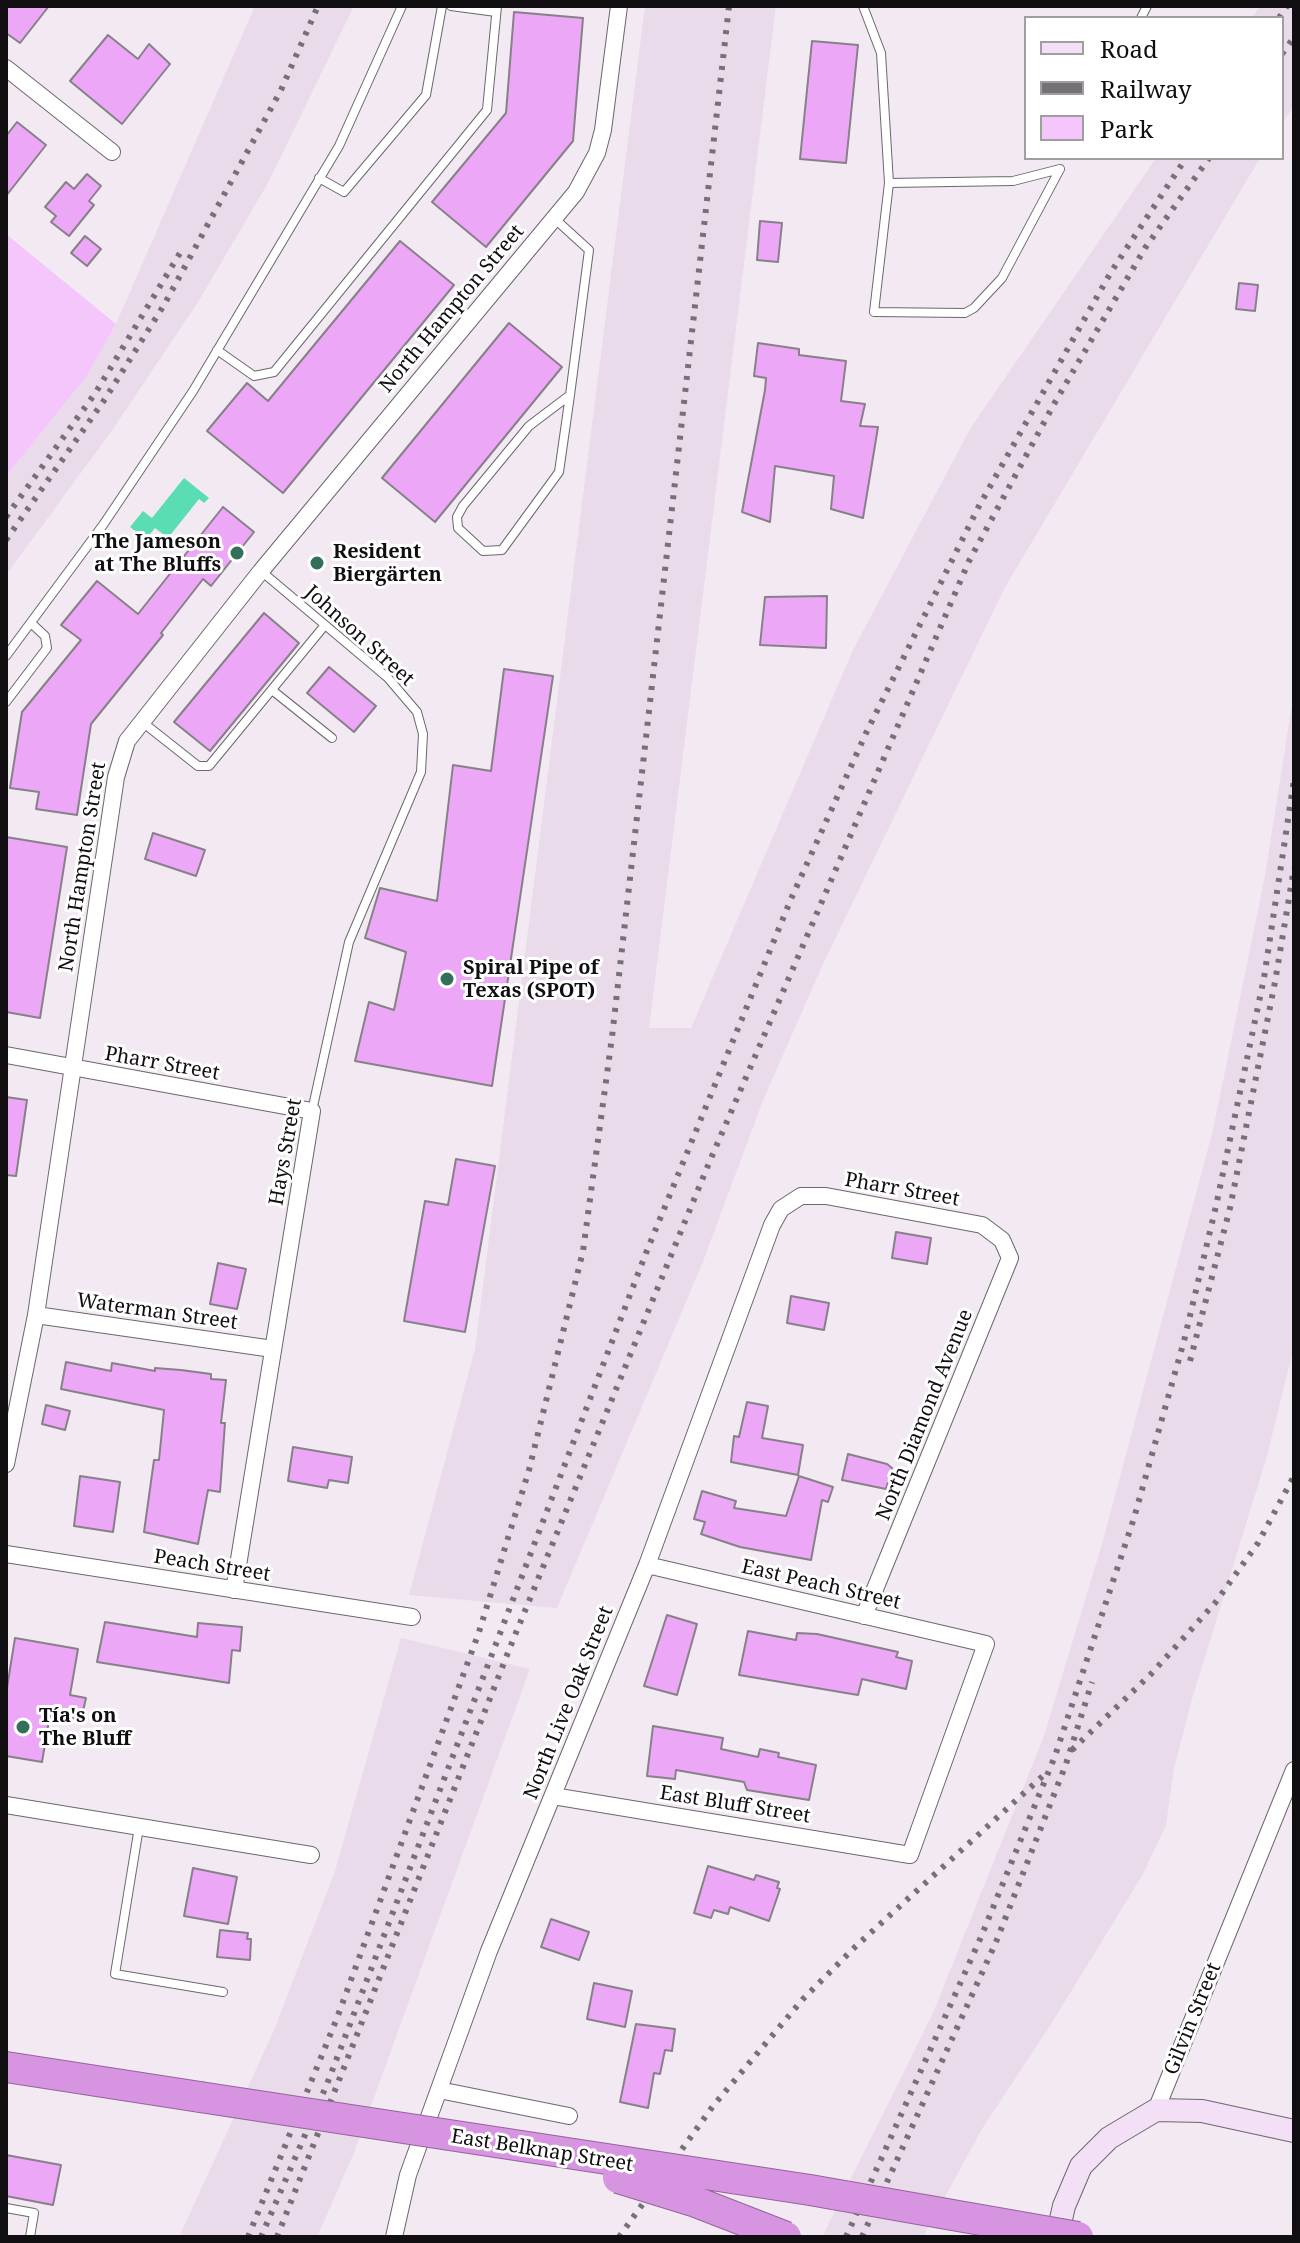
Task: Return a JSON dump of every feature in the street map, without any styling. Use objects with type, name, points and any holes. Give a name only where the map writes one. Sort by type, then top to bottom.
[{"type":"highway","name":"East Belknap Street","points":[[6,2067],[810,2190],[1078,2237]]},
{"type":"highway","points":[[475,2141],[658,2190],[786,2237]]},
{"type":"main road","points":[[1057,2237],[1064,2206],[1081,2166],[1109,2138],[1156,2110],[1202,2111],[1294,2131]]},
{"type":"street","name":"North Hampton Street","points":[[6,1464],[36,1315],[70,1068],[116,777],[127,741],[261,571],[576,192],[597,153],[619,6]]},
{"type":"street","points":[[6,68],[112,152]]},
{"type":"street","name":"Pharr Street","points":[[6,1055],[312,1111]]},
{"type":"street","name":"Hays Street","points":[[234,1590],[312,1111]]},
{"type":"street","name":"Pharr Street","points":[[801,1196],[826,1196],[982,1225],[993,1234]]},
{"type":"street","name":"North Live Oak Street","points":[[394,2237],[408,2175],[489,1951],[647,1565],[772,1225],[781,1209],[801,1196]]},
{"type":"street","name":"North Diamond Avenue","points":[[864,1616],[1010,1258],[1002,1240],[993,1234]]},
{"type":"street","name":"Waterman Street","points":[[36,1315],[273,1349]]},
{"type":"street","name":"Peach Street","points":[[6,1554],[412,1617]]},
{"type":"street","name":"East Peach Street","points":[[647,1565],[986,1644],[910,1855]]},
{"type":"street","name":"Gilvin Street","points":[[1156,2110],[1294,1770]]},
{"type":"street","name":"East Bluff Street","points":[[553,1796],[910,1855]]},
{"type":"street","points":[[6,1805],[311,1855]]},
{"type":"street","name":"East Belknap Street","points":[[439,2090],[569,2116]]},
{"type":"lane","points":[[6,656],[103,525],[217,350],[339,146],[402,6]]},
{"type":"lane","points":[[319,178],[344,192],[426,95],[442,6]]},
{"type":"lane","points":[[217,350],[254,376],[274,372],[487,110],[496,9],[451,6]]},
{"type":"lane","points":[[863,6],[881,53],[889,183],[874,312],[965,313],[986,299],[1002,278],[1065,160]]},
{"type":"lane","points":[[889,183],[1013,181],[1060,169]]},
{"type":"lane","points":[[554,218],[589,250],[570,395],[559,472],[502,550],[483,551],[458,528],[457,517],[463,506],[529,426],[570,395]]},
{"type":"lane","name":"Johnson Street","points":[[261,571],[388,678],[417,712],[423,734]]},
{"type":"lane","points":[[6,702],[47,648],[45,636],[31,623]]},
{"type":"lane","points":[[141,721],[198,766],[209,766],[325,625]]},
{"type":"lane","points":[[272,690],[332,738]]},
{"type":"lane","name":"Hays Street","points":[[312,1111],[349,942],[421,772],[423,734]]},
{"type":"lane","points":[[139,1826],[115,1974],[223,1992]]},
{"type":"lane","points":[[6,2208],[34,2213],[30,2237]]},
{"type":"shaded area","points":[[255,6],[354,6],[268,183],[198,302],[113,429],[6,575],[6,476],[81,384],[116,324]]},
{"type":"shaded area","points":[[645,6],[776,6],[649,1028],[691,1028],[853,650],[970,429],[1155,160],[1259,160],[1004,589],[823,964],[764,1098],[702,1264],[557,1608],[409,1595],[475,1349]]},
{"type":"shaded area","points":[[1260,6],[1294,6],[1294,106],[1284,120],[1284,16],[1253,16]]},
{"type":"shaded area","points":[[184,478],[209,498],[204,503],[199,499],[168,538],[155,528],[146,539],[130,527],[143,511],[152,518]]},
{"type":"shaded area","points":[[1294,692],[1294,1346],[1267,1456],[1192,1699],[1174,1768],[1166,1825],[1143,1874],[982,2129],[923,2237],[822,2237],[933,2013],[1044,1736],[1102,1544],[1213,1130],[1265,876]]},
{"type":"shaded area","points":[[401,1638],[530,1669],[353,2155],[317,2237],[179,2237],[275,2028],[335,1871]]},
{"type":"green space","points":[[6,234],[116,324],[84,380],[6,476]]},
{"type":"building","points":[[6,6],[49,6],[20,43],[6,33]]},
{"type":"building","points":[[514,12],[583,18],[573,141],[486,247],[432,202],[506,113]]},
{"type":"building","points":[[108,35],[138,59],[149,44],[170,64],[122,124],[70,81]]},
{"type":"building","points":[[812,41],[858,45],[846,163],[800,159]]},
{"type":"building","points":[[17,122],[46,145],[6,196],[6,136]]},
{"type":"building","points":[[87,174],[101,186],[89,201],[94,205],[69,236],[51,222],[56,216],[45,207],[66,182],[74,189]]},
{"type":"building","points":[[760,221],[782,223],[778,262],[757,260]]},
{"type":"building","points":[[85,236],[101,249],[87,266],[71,253]]},
{"type":"building","points":[[400,241],[454,285],[283,493],[207,431],[247,383],[268,401]]},
{"type":"building","points":[[1239,283],[1258,285],[1255,311],[1236,309]]},
{"type":"building","points":[[509,323],[562,367],[435,522],[382,478]]},
{"type":"building","points":[[758,343],[799,349],[799,355],[846,361],[841,401],[865,404],[860,426],[878,427],[863,518],[831,509],[834,476],[775,466],[770,522],[742,512],[765,390],[766,378],[754,376]]},
{"type":"building","points":[[223,507],[254,532],[211,586],[203,579],[161,633],[163,635],[91,724],[77,815],[36,809],[39,792],[10,788],[22,712],[81,640],[61,625],[97,581],[138,614]]},
{"type":"building","points":[[827,596],[826,648],[760,645],[765,597]]},
{"type":"building","points":[[264,613],[299,643],[210,751],[174,722]]},
{"type":"building","points":[[329,667],[376,706],[354,732],[307,693]]},
{"type":"building","points":[[504,669],[553,676],[492,1086],[355,1061],[369,1002],[394,1010],[406,952],[365,938],[380,888],[437,901],[453,765],[491,771]]},
{"type":"building","points":[[153,833],[205,850],[196,876],[145,859]]},
{"type":"building","points":[[6,837],[67,847],[40,1018],[6,1012]]},
{"type":"building","points":[[6,1097],[27,1100],[16,1176],[6,1175]]},
{"type":"building","points":[[456,1159],[495,1166],[465,1332],[404,1321],[425,1201],[448,1205]]},
{"type":"building","points":[[896,1232],[931,1238],[927,1264],[892,1258]]},
{"type":"building","points":[[218,1263],[246,1269],[237,1309],[210,1304]]},
{"type":"building","points":[[791,1296],[829,1303],[824,1330],[787,1323]]},
{"type":"building","points":[[66,1362],[111,1371],[112,1363],[155,1371],[155,1368],[181,1370],[211,1374],[211,1379],[226,1380],[221,1423],[225,1423],[220,1492],[208,1490],[198,1544],[144,1532],[154,1460],[159,1460],[164,1410],[61,1389]]},
{"type":"building","points":[[747,1402],[768,1406],[762,1438],[803,1445],[798,1475],[731,1462],[734,1436],[739,1437]]},
{"type":"building","points":[[46,1405],[70,1411],[65,1430],[42,1424]]},
{"type":"building","points":[[293,1447],[352,1457],[348,1483],[329,1480],[327,1488],[288,1481]]},
{"type":"building","points":[[848,1454],[892,1468],[886,1489],[842,1480]]},
{"type":"building","points":[[80,1476],[120,1482],[113,1532],[74,1526]]},
{"type":"building","points":[[799,1476],[833,1487],[828,1502],[822,1500],[811,1560],[740,1547],[701,1534],[705,1522],[694,1519],[702,1491],[736,1501],[734,1508],[786,1516]]},
{"type":"building","points":[[667,1615],[697,1624],[677,1695],[644,1686]]},
{"type":"building","points":[[105,1622],[197,1637],[198,1623],[242,1627],[240,1651],[232,1650],[229,1683],[97,1662]]},
{"type":"building","points":[[748,1631],[796,1640],[797,1633],[817,1634],[898,1652],[896,1657],[912,1661],[906,1689],[862,1679],[858,1695],[739,1675]]},
{"type":"building","points":[[15,1638],[78,1649],[70,1695],[86,1698],[81,1720],[50,1714],[42,1762],[6,1756],[6,1694]]},
{"type":"building","points":[[653,1726],[723,1738],[721,1749],[758,1757],[760,1749],[779,1753],[778,1757],[816,1765],[809,1800],[747,1790],[744,1782],[676,1770],[675,1779],[647,1776]]},
{"type":"building","points":[[708,1866],[754,1880],[756,1875],[779,1882],[777,1888],[780,1889],[769,1921],[730,1907],[728,1914],[714,1910],[711,1918],[694,1913]]},
{"type":"building","points":[[193,1868],[237,1877],[228,1924],[184,1916]]},
{"type":"building","points":[[551,1919],[589,1932],[579,1960],[541,1947]]},
{"type":"building","points":[[220,1930],[248,1933],[247,1939],[251,1939],[250,1960],[217,1957]]},
{"type":"building","points":[[594,1983],[632,1991],[625,2027],[587,2019]]},
{"type":"building","points":[[636,2024],[675,2029],[672,2051],[665,2050],[660,2074],[654,2073],[648,2108],[620,2102]]},
{"type":"building","points":[[6,2155],[61,2165],[53,2205],[6,2196]]},
{"type":"railway","points":[[6,540],[105,399],[164,305],[281,90],[318,6]]},
{"type":"railway","points":[[248,2237],[337,2018],[479,1632],[529,1470],[583,1251],[612,1037],[729,6]]},
{"type":"railway","points":[[1280,16],[1287,6]]},
{"type":"railway","points":[[1284,51],[1294,37]]},
{"type":"railway","points":[[261,2237],[327,2084],[646,1253],[791,899],[867,731],[979,506],[1111,272],[1185,160]]},
{"type":"railway","points":[[277,2237],[513,1640],[709,1163],[969,561],[1054,404],[1145,248],[1208,160]]},
{"type":"railway","points":[[6,517],[96,392],[180,253]]},
{"type":"railway","points":[[846,2237],[981,1937],[1055,1756],[1134,1518],[1184,1341],[1216,1206],[1264,978],[1294,780]]},
{"type":"railway","points":[[1190,1361],[1230,1208],[1275,982],[1294,868]]},
{"type":"railway","points":[[1072,1750],[1151,1674],[1215,1603],[1258,1543],[1294,1476]]},
{"type":"railway","points":[[862,2237],[996,1942],[1066,1764],[1092,1682]]},
{"type":"railway","points":[[619,2237],[713,2106],[803,1999],[855,1947],[1045,1774]]},
{"type":"place","name":"The Jameson at The Bluffs","points":[[237,553]]},
{"type":"place","name":"Resident Biergärten","points":[[317,563]]},
{"type":"place","name":"Spiral Pipe of Texas (SPOT)","points":[[447,979]]},
{"type":"place","name":"Tía's on The Bluff","points":[[23,1727]]}]
